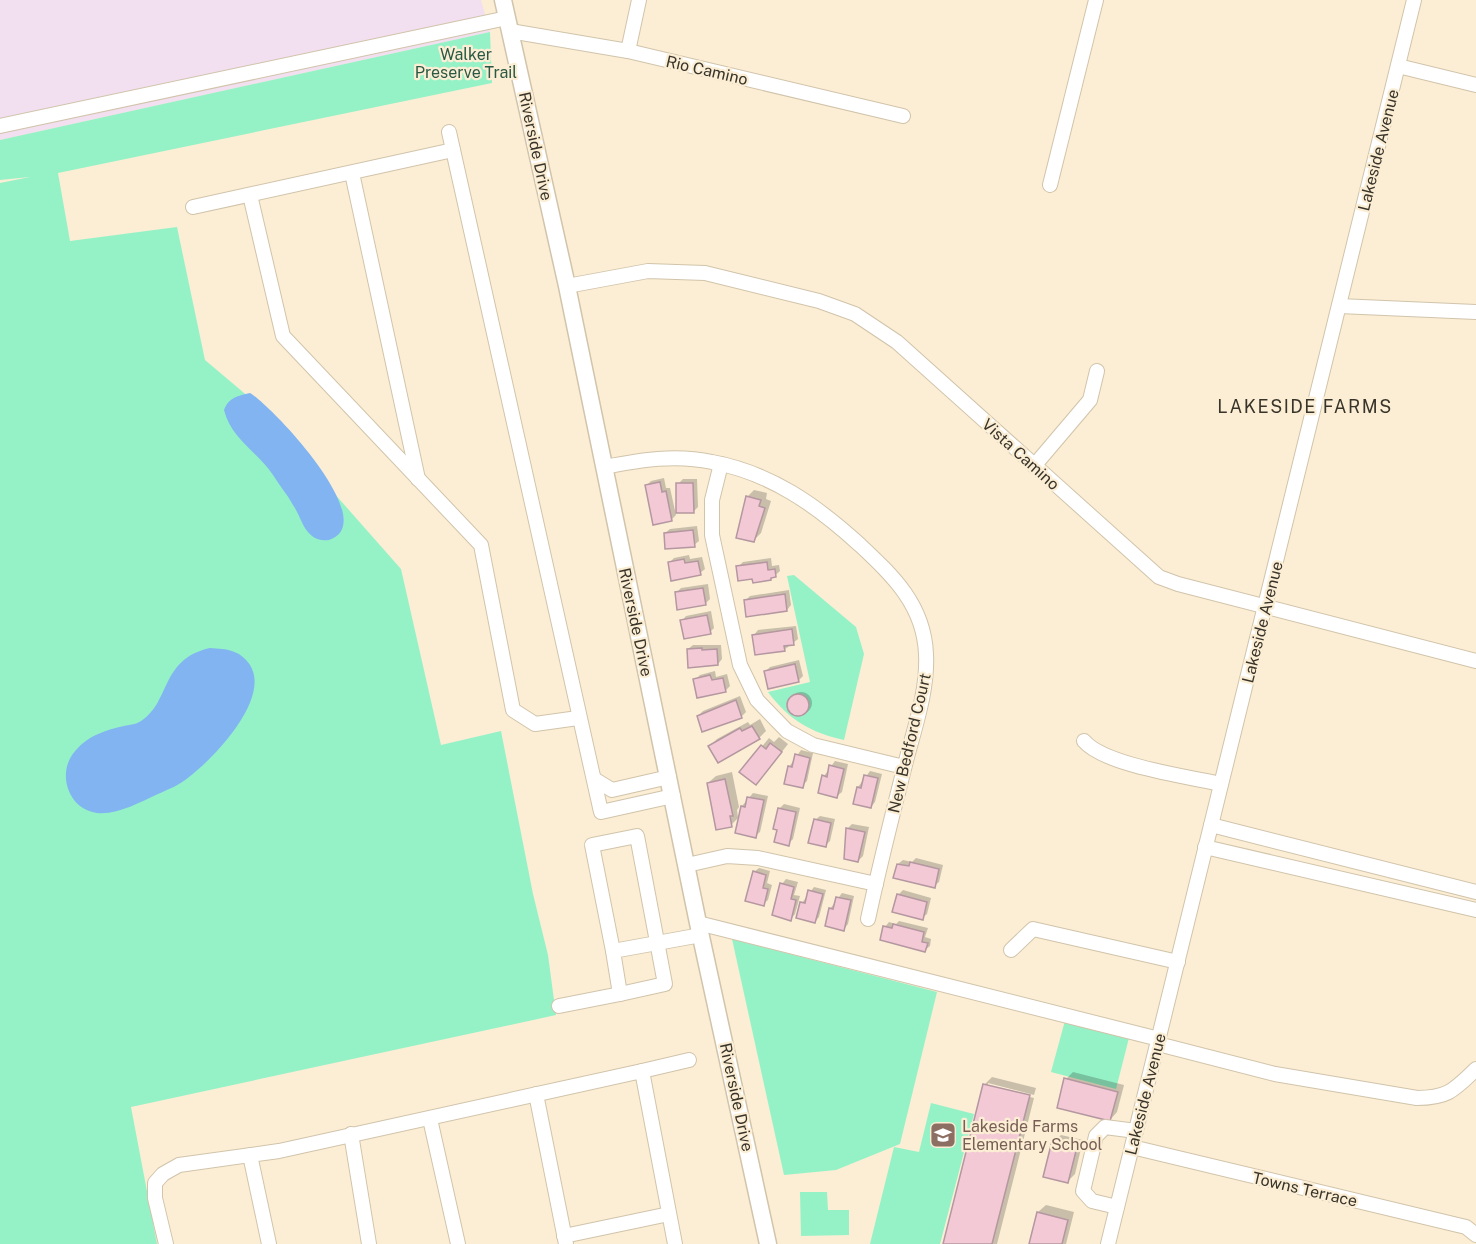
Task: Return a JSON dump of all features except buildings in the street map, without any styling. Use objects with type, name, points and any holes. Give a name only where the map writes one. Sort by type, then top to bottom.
[{"type":"main road","name":"Riverside Drive","points":[[503,0],[567,286],[700,929],[768,1244]]},
{"type":"street","points":[[628,51],[639,0]]},
{"type":"street","points":[[1050,185],[1096,0]]},
{"type":"street","name":"Lakeside Avenue","points":[[1108,1244],[1414,0]]},
{"type":"street","name":"Rio Camino","points":[[508,24],[903,116]]},
{"type":"street","points":[[0,126],[508,24]]},
{"type":"street","points":[[1398,66],[1476,85]]},
{"type":"street","points":[[449,132],[578,718],[601,812],[673,796]]},
{"type":"street","points":[[193,207],[453,150]]},
{"type":"street","points":[[352,173],[418,481]]},
{"type":"street","points":[[250,195],[284,336],[418,481],[481,545],[513,710],[535,724],[578,718]]},
{"type":"street","name":"Vista Camino","points":[[567,286],[648,271],[684,270],[819,301],[855,314],[897,342],[1159,577],[1265,608],[1476,661]]},
{"type":"street","points":[[1339,306],[1476,312]]},
{"type":"street","points":[[1034,466],[1090,400],[1097,370]]},
{"type":"street","name":"New Bedford Court","points":[[604,467],[666,457],[721,464],[757,474],[812,504],[893,576],[906,592],[923,635],[927,667],[925,684],[868,919]]},
{"type":"street","points":[[721,464],[712,500],[712,535],[740,665],[757,700],[781,726],[813,745],[904,767]]},
{"type":"street","points":[[1084,741],[1091,750],[1120,760],[1221,784]]},
{"type":"street","points":[[594,779],[612,790],[669,777]]},
{"type":"street","points":[[631,785],[636,805]]},
{"type":"street","points":[[1211,825],[1476,892]]},
{"type":"street","points":[[560,1006],[620,994],[665,984],[637,836],[592,845],[620,994]]},
{"type":"street","points":[[1205,847],[1476,910]]},
{"type":"street","points":[[687,865],[728,856],[758,858],[876,884]]},
{"type":"street","points":[[1011,950],[1034,928],[1178,962]]},
{"type":"street","points":[[612,951],[657,943],[700,929],[1158,1042],[1275,1074],[1417,1098],[1438,1098],[1456,1089],[1476,1069]]},
{"type":"street","points":[[166,1244],[155,1198],[155,1183],[163,1174],[178,1165],[250,1155],[430,1119],[689,1060]]},
{"type":"street","points":[[642,1071],[675,1244]]},
{"type":"street","points":[[536,1094],[565,1240],[669,1214]]},
{"type":"street","points":[[430,1119],[458,1244]]},
{"type":"street","points":[[1117,1207],[1092,1201],[1083,1191],[1096,1136],[1105,1126],[1136,1131]]},
{"type":"street","points":[[351,1134],[369,1244]]},
{"type":"street","name":"Towns Terrace","points":[[1132,1147],[1466,1227],[1476,1235]]},
{"type":"street","points":[[250,1155],[269,1244]]},
{"type":"shaded area","points":[[0,0],[481,0],[490,32],[0,140]]},
{"type":"green space","name":"Walker Preserve Trail","points":[[490,32],[492,83],[58,173],[70,241],[177,227],[205,360],[250,398],[401,569],[441,745],[501,731],[533,894],[548,955],[556,1015],[131,1107],[157,1244],[0,1244],[0,183],[30,177],[0,180],[0,140]]},
{"type":"green space","points":[[794,575],[856,627],[864,654],[844,740],[801,724],[768,692],[810,682],[787,576]]},
{"type":"green space","points":[[732,939],[937,992],[900,1144],[836,1170],[784,1175]]},
{"type":"green space","points":[[1066,1017],[1130,1034],[1116,1089],[1051,1072]]},
{"type":"green space","points":[[931,1103],[974,1114],[940,1244],[870,1244],[894,1147],[919,1152]]},
{"type":"green space","points":[[800,1192],[827,1192],[828,1210],[849,1210],[849,1235],[801,1236]]},
{"type":"water","points":[[250,393],[262,402],[299,441],[334,489],[343,512],[342,529],[329,540],[318,539],[309,533],[273,475],[238,437],[227,420],[224,410],[228,402]]},
{"type":"water","points":[[210,648],[227,650],[242,656],[250,665],[254,678],[253,694],[247,710],[225,741],[186,780],[136,804],[113,812],[97,813],[78,804],[72,797],[66,778],[70,759],[76,750],[86,740],[98,734],[141,721],[151,713],[182,661]]},
{"type":"place","name":"Lakeside Farms Elementary School","points":[[943,1135]]},
{"type":"district","name":"LAKESIDE FARMS","points":[[1305,407]]}]
